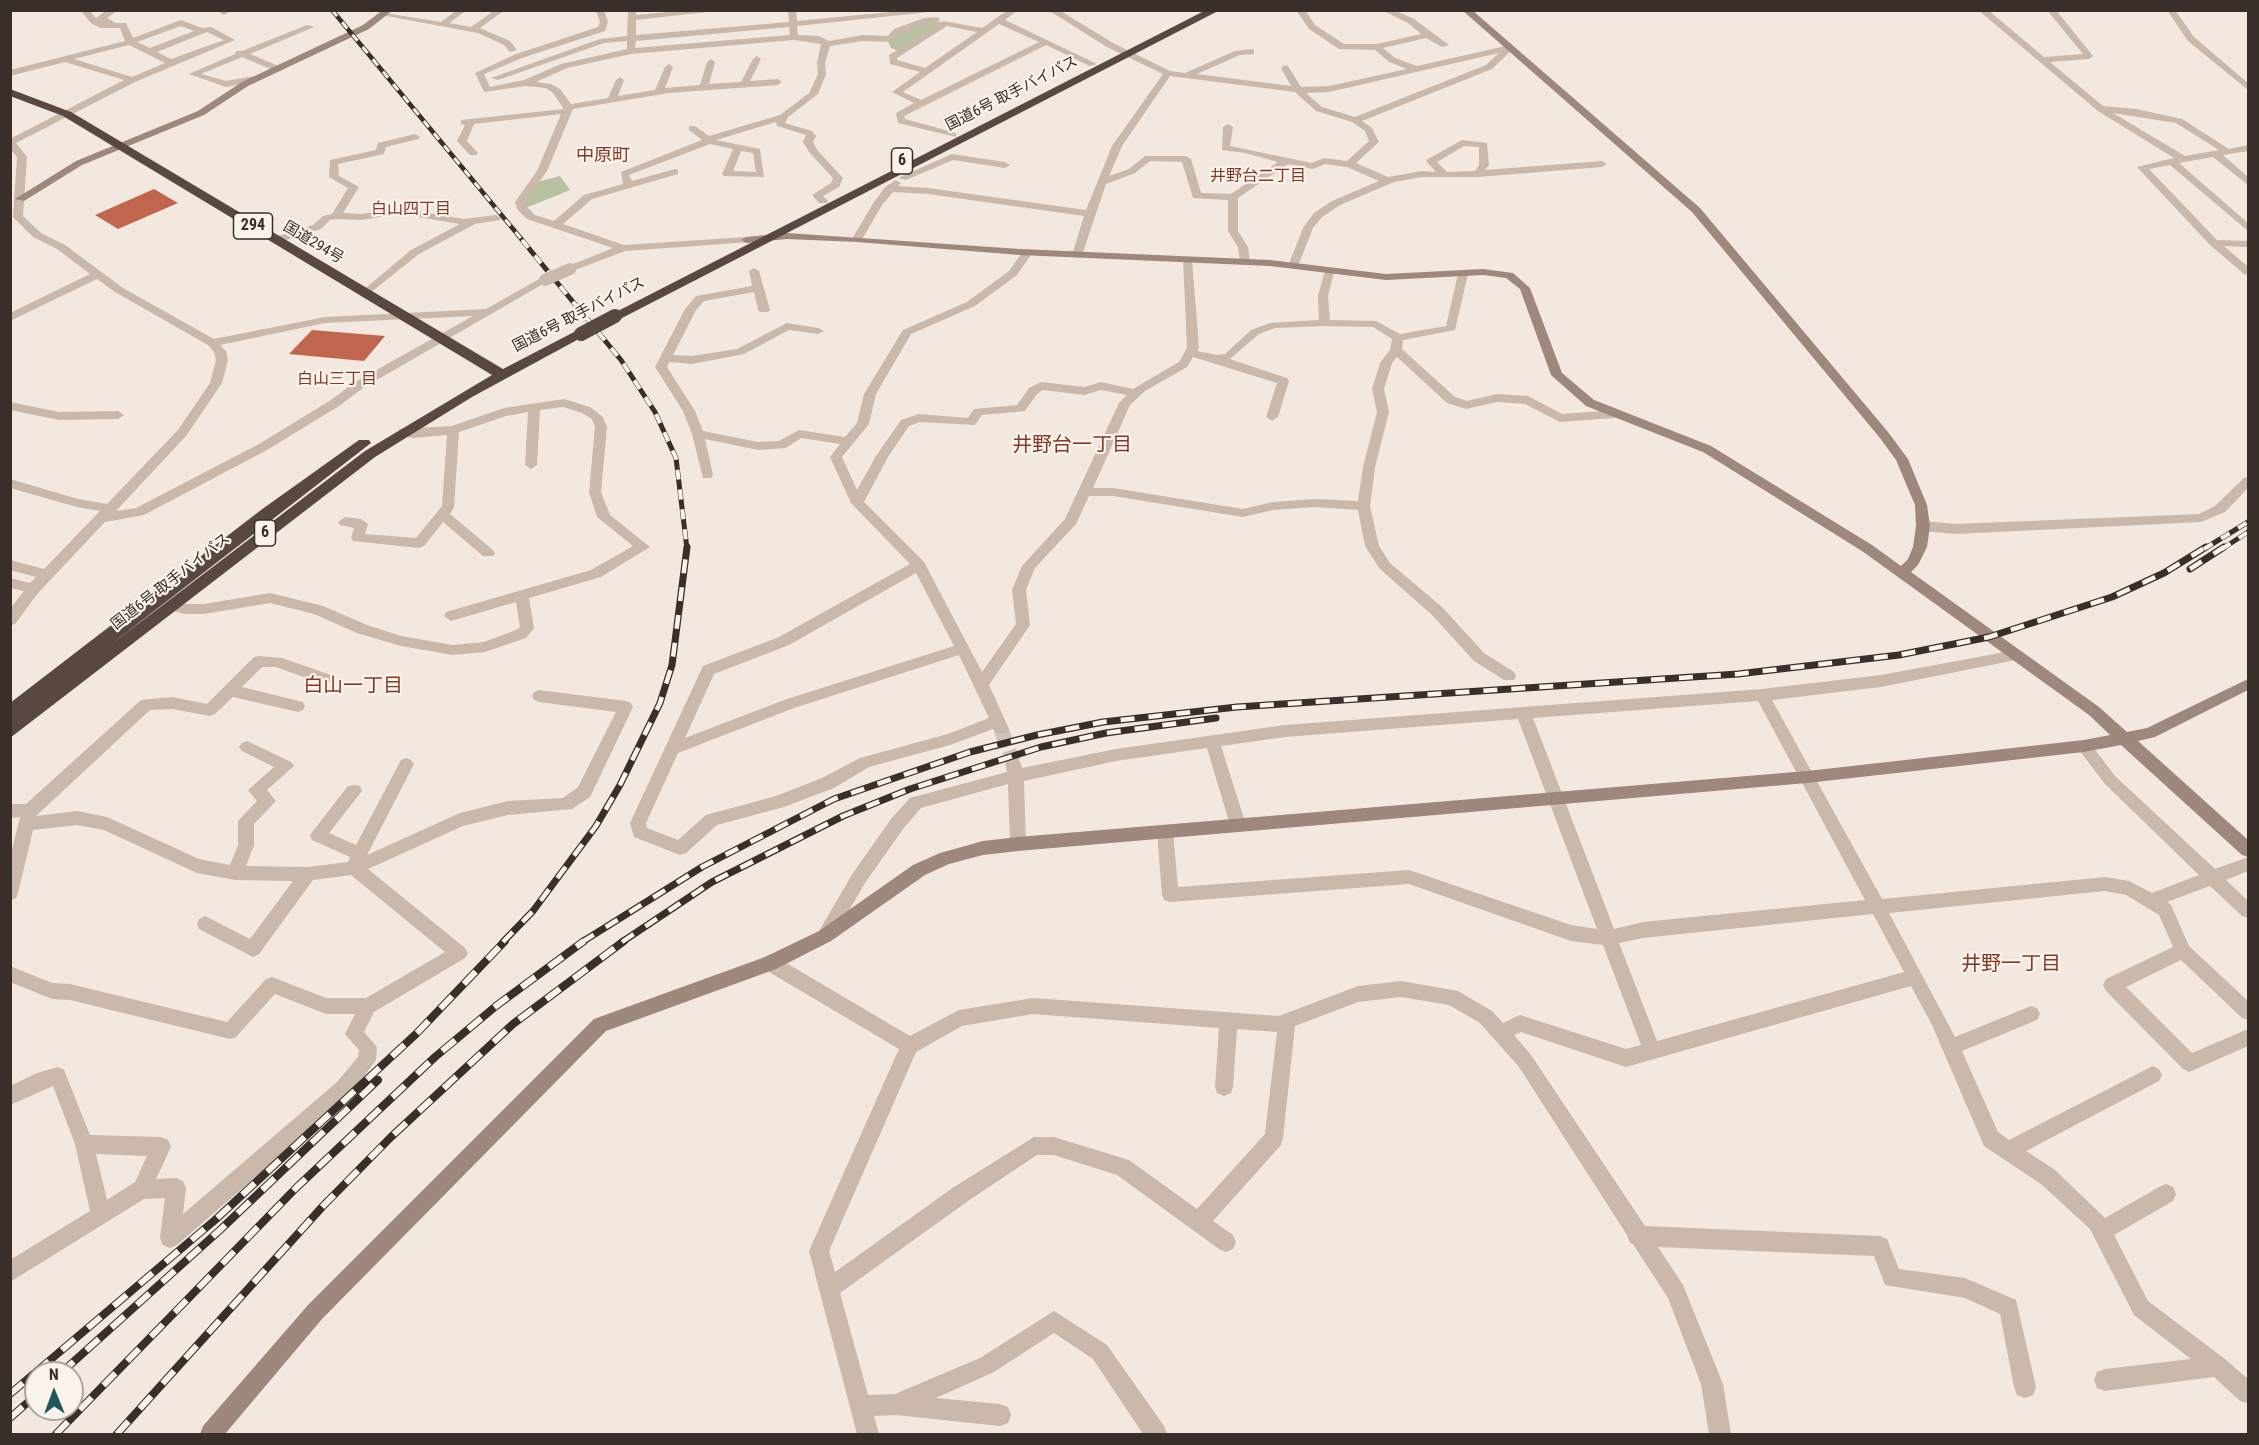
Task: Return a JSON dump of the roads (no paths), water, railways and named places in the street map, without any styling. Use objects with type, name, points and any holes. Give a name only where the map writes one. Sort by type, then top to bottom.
[{"type":"highway","name":"国道6号 取手バイパス","points":[[10,713],[309,482],[388,428],[612,312],[900,176],[1199,10]]},
{"type":"highway","name":"国道6号 取手バイパス","points":[[612,312],[746,240],[1093,64],[1126,52],[1215,10]]},
{"type":"highway","name":"国道294号","points":[[10,92],[67,114],[123,146],[365,294],[497,371]]},
{"type":"highway","name":"国道6号 取手バイパス","points":[[10,731],[322,488],[497,371]]},
{"type":"street","points":[[84,10],[93,21],[103,26],[123,25],[130,42],[152,51],[193,74],[226,84],[254,80]]},
{"type":"street","points":[[264,10],[272,10]]},
{"type":"street","points":[[443,24],[463,10]]},
{"type":"street","points":[[472,30],[501,10]]},
{"type":"street","points":[[600,10],[604,22],[602,29],[519,56],[479,74],[487,90],[525,83],[564,66],[630,51],[794,37],[819,39],[826,44],[863,38],[890,39],[897,31],[927,20],[982,31]]},
{"type":"street","points":[[630,51],[632,14],[721,10]]},
{"type":"street","points":[[792,10],[794,37]]},
{"type":"street","points":[[484,81],[603,41],[944,10]]},
{"type":"street","points":[[921,103],[897,92],[1014,10]]},
{"type":"street","points":[[1300,10],[1312,27],[1342,47],[1377,47],[1427,35]]},
{"type":"street","points":[[1386,10],[1411,21],[1427,35],[1445,45]]},
{"type":"street","points":[[1466,10],[1680,195],[1707,222],[1902,459],[1914,485],[1923,526],[1920,547],[1903,572]]},
{"type":"street","points":[[1982,10],[2101,109],[2184,160]]},
{"type":"street","points":[[2042,60],[2089,56],[2051,10]]},
{"type":"street","points":[[2171,10],[2192,39],[2248,86]]},
{"type":"street","points":[[112,11],[100,18],[117,25]]},
{"type":"street","points":[[1057,11],[1168,74],[1297,89],[1329,89],[1510,48]]},
{"type":"street","points":[[15,201],[78,163],[201,112],[254,80],[351,34],[387,13],[491,35],[513,50]]},
{"type":"street","points":[[997,21],[1093,64]]},
{"type":"street","points":[[10,73],[130,42],[181,23],[202,32]]},
{"type":"street","points":[[927,71],[893,62],[892,57],[946,23]]},
{"type":"street","points":[[193,74],[310,27]]},
{"type":"street","points":[[10,620],[33,589],[182,434],[205,401],[221,369],[220,351],[212,343],[119,290],[61,247],[37,235],[18,217],[15,201],[22,157],[11,142],[132,80],[231,40],[208,29],[152,51]]},
{"type":"street","points":[[953,135],[901,121],[899,115],[1044,43]]},
{"type":"street","points":[[220,44],[278,69]]},
{"type":"street","points":[[628,184],[624,174],[709,141],[715,136],[783,117],[813,94],[822,74],[821,63],[826,44]]},
{"type":"street","points":[[1377,47],[1392,60],[1416,69]]},
{"type":"street","points":[[1354,120],[1489,67],[1510,48]]},
{"type":"street","points":[[1187,75],[1238,52],[1251,52]]},
{"type":"street","points":[[745,83],[757,59]]},
{"type":"street","points":[[62,60],[75,60],[132,80]]},
{"type":"street","points":[[704,87],[711,62]]},
{"type":"street","points":[[658,93],[669,67]]},
{"type":"street","points":[[1285,68],[1297,89],[1319,109],[1354,120],[1369,130],[1374,142],[1349,165]]},
{"type":"street","points":[[1077,255],[1101,182],[1120,141],[1168,74]]},
{"type":"street","points":[[612,100],[620,80]]},
{"type":"street","points":[[473,153],[462,141],[467,122],[568,109],[612,100],[704,87],[778,82]]},
{"type":"street","points":[[525,83],[548,86],[557,91],[568,109]]},
{"type":"street","points":[[568,109],[542,171],[520,201],[520,207],[531,217],[623,248]]},
{"type":"street","points":[[2101,109],[2136,112],[2179,121],[2229,152]]},
{"type":"street","points":[[783,117],[780,124],[812,136],[808,142],[814,152],[838,178],[835,185],[817,195],[823,201]]},
{"type":"street","points":[[1228,127],[1225,148],[1245,150],[1314,166],[1324,161],[1349,165],[1388,181]]},
{"type":"street","points":[[692,128],[709,141],[738,147]]},
{"type":"street","points":[[336,216],[354,187],[334,177],[333,162],[381,152],[381,145],[415,137]]},
{"type":"street","points":[[1444,175],[1431,161],[1462,143],[1484,145],[1484,165],[1478,174]]},
{"type":"street","points":[[2248,148],[2142,167],[2214,243],[2248,272]]},
{"type":"street","points":[[2215,154],[2248,182]]},
{"type":"street","points":[[857,239],[900,176],[952,157],[1005,165]]},
{"type":"street","points":[[1101,182],[1132,171],[1148,158],[1186,159],[1197,196],[1233,197],[1286,161]]},
{"type":"street","points":[[2172,162],[2248,228]]},
{"type":"street","points":[[1293,266],[1308,228],[1318,215],[1336,203],[1388,181],[1422,174],[1478,174],[1602,164]]},
{"type":"street","points":[[556,225],[588,197],[675,172]]},
{"type":"street","points":[[889,189],[928,191],[1090,214]]},
{"type":"street","points":[[1233,197],[1233,231],[1243,247],[1245,262]]},
{"type":"street","points":[[276,240],[317,227],[327,218],[336,216],[361,217],[413,211],[441,219],[496,218]]},
{"type":"street","points":[[365,294],[415,252],[475,220]]},
{"type":"street","points":[[10,483],[106,514],[139,512],[252,452],[335,403],[358,385],[545,280],[623,248],[771,237],[857,239],[1077,255],[1245,262],[1386,277],[1484,272],[1509,275],[1526,288],[1557,375],[1590,403],[1716,454],[1903,572],[2058,684],[2128,739],[2248,850]]},
{"type":"street","points":[[2214,243],[2248,244]]},
{"type":"street","points":[[919,565],[784,641],[708,669],[638,823],[640,832],[680,848],[712,820],[778,801],[828,783],[866,762],[999,725],[963,648],[919,565],[857,503],[836,457],[863,424],[870,394],[907,332],[971,304],[1013,273],[1028,252]]},
{"type":"street","points":[[981,684],[1023,625],[1019,590],[1029,566],[1071,521],[1125,403],[1135,393],[1183,364],[1193,348],[1187,260]]},
{"type":"street","points":[[754,272],[764,310]]},
{"type":"street","points":[[1325,322],[1323,296],[1329,272]]},
{"type":"street","points":[[12,316],[98,274]]},
{"type":"street","points":[[1463,274],[1451,328],[1397,344],[1386,363],[1378,389],[1383,412],[1370,467],[1364,506],[1372,546],[1385,566],[1437,611],[1479,657],[1509,676]]},
{"type":"street","points":[[707,475],[698,434],[689,411],[661,367],[691,309],[700,298],[759,288]]},
{"type":"street","points":[[212,343],[318,321],[491,312]]},
{"type":"street","points":[[1217,358],[1229,356],[1255,332],[1274,325],[1325,322],[1376,324],[1451,400],[1466,405],[1497,398],[1528,400],[1560,418],[1614,414]]},
{"type":"street","points":[[664,358],[692,360],[740,352],[787,326],[818,331]]},
{"type":"street","points":[[1190,352],[1217,358],[1282,381],[1272,417]]},
{"type":"street","points":[[857,503],[882,456],[905,423],[919,418],[971,422],[978,412],[1021,408],[1033,391],[1041,386],[1084,391],[1101,386],[1135,393]]},
{"type":"street","points":[[403,432],[412,434],[453,430],[504,412],[564,403],[586,410],[597,417],[601,427],[595,492],[604,517],[643,547],[596,574],[451,616]]},
{"type":"street","points":[[10,406],[59,416],[118,415]]},
{"type":"street","points":[[531,465],[534,407]]},
{"type":"street","points":[[345,522],[362,524],[358,538],[419,543],[448,507],[453,430]]},
{"type":"street","points":[[698,434],[758,446],[775,447],[799,434],[850,442]]},
{"type":"street","points":[[1923,526],[1956,529],[2201,518],[2220,509],[2248,481]]},
{"type":"street","points":[[1084,492],[1113,492],[1243,513],[1273,506],[1315,503],[1364,506]]},
{"type":"street","points":[[442,514],[488,553]]},
{"type":"street","points":[[10,565],[46,575]]},
{"type":"street","points":[[10,583],[33,589]]},
{"type":"street","points":[[171,605],[185,609],[204,609],[270,598],[318,610],[363,629],[401,641],[453,650],[485,647],[522,634],[527,628],[522,595]]},
{"type":"street","points":[[672,749],[789,704],[963,648]]},
{"type":"street","points":[[825,936],[859,878],[897,824],[916,803],[1014,768],[1286,731],[1762,695],[1881,681],[2016,655]]},
{"type":"street","points":[[10,893],[29,817],[146,704],[172,703],[210,710],[259,661],[277,662],[326,679]]},
{"type":"street","points":[[211,1434],[315,1312],[600,1025],[770,963],[825,936],[919,870],[946,858],[983,848],[1018,844],[1807,777],[2084,746],[2150,733],[2248,684]]},
{"type":"street","points":[[230,690],[298,706]]},
{"type":"street","points":[[1762,695],[1939,1020],[1991,1139],[2048,1177],[2097,1222],[2141,1308],[2218,1366],[2248,1393]]},
{"type":"street","points":[[10,812],[29,817],[77,818],[107,824],[197,866],[235,873],[308,874],[356,861],[460,820],[508,808],[566,804],[584,792],[626,707],[539,696]]},
{"type":"street","points":[[1524,714],[1651,1049]]},
{"type":"street","points":[[1212,740],[1238,825]]},
{"type":"street","points":[[2084,746],[2110,780],[2248,910]]},
{"type":"street","points":[[235,873],[246,845],[246,822],[267,801],[256,790],[286,766],[247,747]]},
{"type":"street","points":[[356,861],[406,764]]},
{"type":"street","points":[[1014,768],[1018,844]]},
{"type":"street","points":[[10,974],[52,991],[70,992],[230,1031],[272,985],[326,1006],[368,1006],[459,953],[356,861],[318,835],[354,791]]},
{"type":"street","points":[[1165,832],[1170,895],[1409,877],[1571,933],[1610,938],[1643,930],[2105,884],[2129,888],[2166,910],[2182,951],[2248,1012]]},
{"type":"street","points":[[2151,901],[2248,864]]},
{"type":"street","points":[[205,924],[253,949],[308,874]]},
{"type":"street","points":[[2182,951],[2112,985],[2189,1063],[2248,1038]]},
{"type":"street","points":[[770,963],[910,1046]]},
{"type":"street","points":[[1500,1033],[1520,1023],[1626,1058],[1651,1049],[1914,977]]},
{"type":"street","points":[[868,1434],[819,1251],[910,1046],[958,1018],[1033,1006],[1279,1024],[1358,994],[1401,989],[1452,997],[1486,1017],[1525,1061],[1637,1236],[1676,1292],[1712,1384],[1720,1434]]},
{"type":"street","points":[[10,1272],[100,1213],[142,1189],[176,1188],[170,1238],[344,1088],[367,1060],[368,1047],[354,1034],[368,1006]]},
{"type":"street","points":[[1951,1047],[2031,1014]]},
{"type":"street","points":[[1224,1087],[1229,1019]]},
{"type":"street","points":[[1199,1222],[1274,1138],[1287,1021]]},
{"type":"street","points":[[2008,1150],[2153,1075]]},
{"type":"street","points":[[10,1096],[37,1082],[58,1076],[84,1144],[100,1213]]},
{"type":"street","points":[[84,1144],[161,1147],[142,1189]]},
{"type":"street","points":[[830,1288],[1034,1146],[1054,1146],[1122,1167],[1226,1242]]},
{"type":"street","points":[[2102,1231],[2166,1194]]},
{"type":"street","points":[[1637,1236],[1880,1246],[1892,1278],[1965,1288],[2009,1307],[2025,1388]]},
{"type":"street","points":[[895,1405],[987,1365],[1054,1321],[1100,1352],[1156,1434]]},
{"type":"street","points":[[2105,1380],[2218,1366]]},
{"type":"street","points":[[860,1406],[895,1405],[1000,1415]]},
{"type":"tunnel","points":[[1001,729],[1013,761]]},
{"type":"railway","points":[[332,10],[523,241]]},
{"type":"railway","points":[[522,240],[621,360],[655,412],[676,458],[687,548]]},
{"type":"railway","points":[[2204,549],[2248,522]]},
{"type":"railway","points":[[2222,549],[2248,532]]},
{"type":"railway","points":[[582,942],[702,867],[834,799],[970,752],[1037,735],[1103,722],[1237,707],[1738,674],[1899,655],[1989,637],[2112,597],[2164,573],[2206,547]]},
{"type":"railway","points":[[2190,569],[2224,547]]},
{"type":"railway","points":[[503,942],[533,911],[596,826],[620,785],[660,703],[672,665],[687,548]]},
{"type":"railway","points":[[622,942],[712,882],[843,816],[910,789],[1041,747],[1106,733],[1216,718]]},
{"type":"railway","points":[[10,1394],[215,1220],[416,1034],[505,941]]},
{"type":"railway","points":[[56,1434],[297,1187],[435,1057],[496,1006],[584,941]]},
{"type":"railway","points":[[117,1434],[323,1206],[391,1137],[513,1024],[624,941]]},
{"type":"railway","points":[[74,1361],[220,1230],[378,1080]]},
{"type":"railway","points":[[10,1418],[24,1406]]},
{"type":"district","name":"中原町","points":[[603,156]]},
{"type":"district","name":"井野台二丁目","points":[[1258,177]]},
{"type":"district","name":"白山四丁目","points":[[411,210]]},
{"type":"district","name":"白山三丁目","points":[[337,380]]},
{"type":"district","name":"井野台一丁目","points":[[1072,446]]},
{"type":"district","name":"白山一丁目","points":[[353,687]]},
{"type":"district","name":"井野一丁目","points":[[2011,965]]}]
